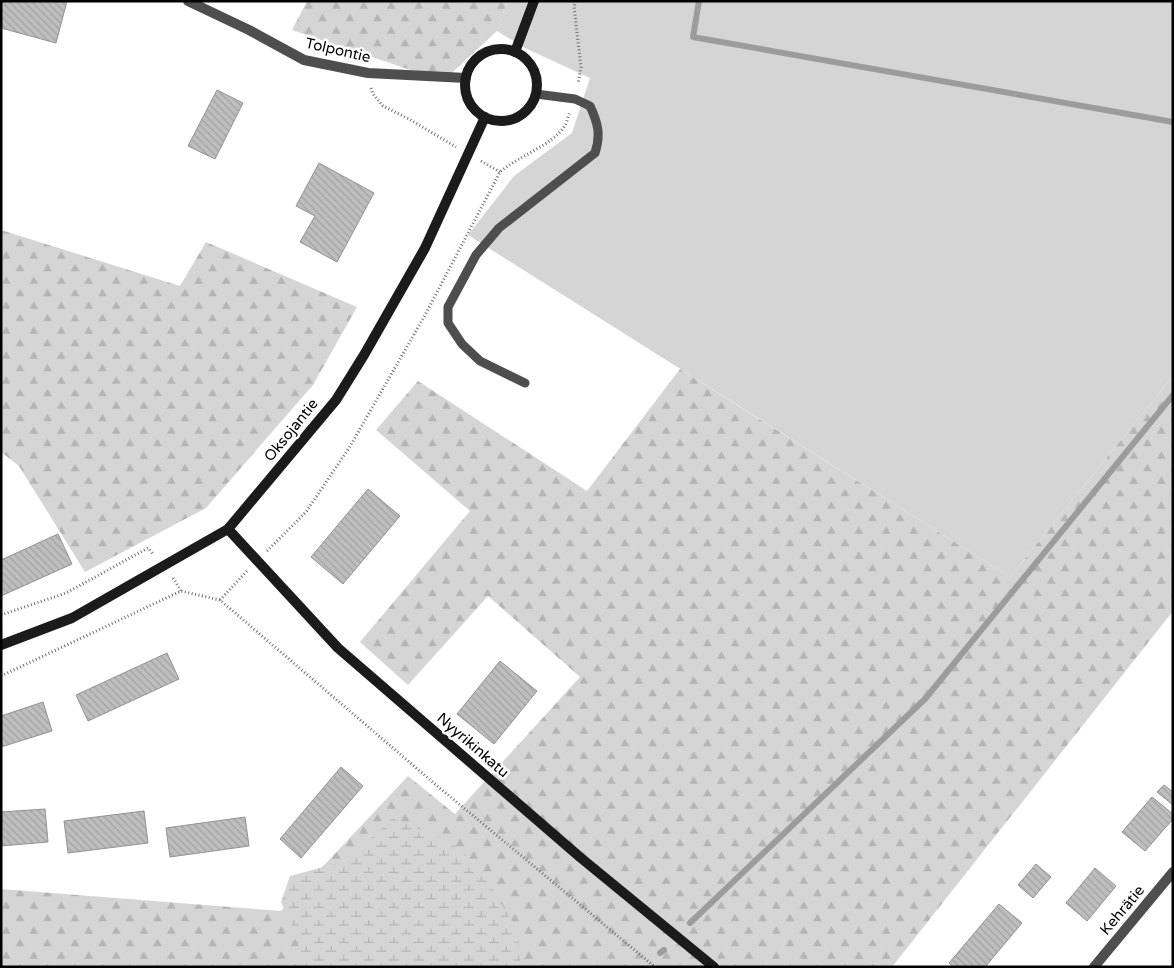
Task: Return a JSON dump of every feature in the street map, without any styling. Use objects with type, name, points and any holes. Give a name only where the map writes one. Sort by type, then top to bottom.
[{"type":"street","name":"Tolpontie","points":[[188,1],[250,30],[304,60],[368,73],[466,78]]},
{"type":"street","points":[[515,52],[534,1]]},
{"type":"street","points":[[505,49],[515,52],[525,58],[532,67],[536,78],[536,94],[528,110],[518,117],[507,121],[485,117],[475,110],[469,101],[465,89],[466,78],[476,59],[484,53],[505,49]]},
{"type":"street","name":"Oksojantie","points":[[1,645],[72,618],[228,529],[336,400],[425,248],[485,117]]},
{"type":"street","name":"Nyyrikinkatu","points":[[228,529],[338,648],[581,858],[714,967]]},
{"type":"street","name":"Kehrätie","points":[[1094,967],[1173,872]]},
{"type":"lane","points":[[525,383],[480,361],[462,344],[448,323],[448,307],[476,255],[499,228],[596,153],[600,140],[598,122],[590,106],[575,99],[536,94]]},
{"type":"path","points":[[220,600],[306,512],[349,448],[424,317],[500,172],[512,161],[540,147],[564,127],[575,99],[581,67],[574,6],[576,1]]},
{"type":"path","points":[[368,73],[373,94],[382,106],[409,119],[500,172]]},
{"type":"path","points":[[1,615],[66,593],[148,548],[166,566],[181,591]]},
{"type":"path","points":[[1,676],[181,591],[220,600],[435,784],[655,967]]},
{"type":"green space","points":[[307,1],[508,1],[497,31],[443,81],[292,30]]},
{"type":"green space","points":[[508,1],[1173,1],[1173,376],[1010,577],[468,235],[514,176],[572,133],[590,78],[525,48],[497,31]]},
{"type":"green space","points":[[1,230],[180,286],[206,242],[357,307],[313,385],[206,508],[85,572],[19,466],[1,452]]},
{"type":"green space","points":[[680,369],[1010,577],[1173,376],[1173,611],[892,967],[1,967],[1,889],[281,911],[408,776],[455,814],[580,677],[488,596],[408,685],[360,642],[470,511],[376,430],[418,381],[587,491]]},
{"type":"green space","points":[[392,818],[451,842],[481,869],[517,930],[521,967],[304,967],[296,934],[281,902],[290,876],[349,860]]},
{"type":"building","points":[[1,1],[67,1],[56,43],[1,28]]},
{"type":"building","points":[[217,90],[243,103],[215,159],[188,146]]},
{"type":"building","points":[[319,163],[374,193],[337,262],[300,242],[315,216],[296,206]]},
{"type":"building","points":[[368,489],[400,516],[343,584],[311,557]]},
{"type":"building","points":[[58,534],[72,564],[1,596],[1,560]]},
{"type":"building","points":[[167,653],[179,679],[88,721],[76,695]]},
{"type":"building","points":[[500,661],[537,691],[494,744],[457,714]]},
{"type":"building","points":[[43,702],[52,731],[1,747],[1,716]]},
{"type":"building","points":[[341,767],[363,786],[301,858],[280,839]]},
{"type":"building","points":[[1164,785],[1173,792],[1173,805],[1157,792]]},
{"type":"building","points":[[1152,797],[1173,814],[1173,819],[1145,851],[1122,832]]},
{"type":"building","points":[[45,809],[48,842],[1,846],[1,812]]},
{"type":"building","points":[[144,811],[148,843],[68,853],[64,821]]},
{"type":"building","points":[[245,817],[249,846],[170,857],[166,828]]},
{"type":"building","points":[[1036,864],[1051,877],[1033,898],[1018,885]]},
{"type":"building","points":[[1095,868],[1116,886],[1087,921],[1066,903]]},
{"type":"building","points":[[999,904],[1022,923],[985,967],[954,967],[949,963]]},
{"type":"waterway","points":[[699,1],[693,37],[1173,122]]},
{"type":"waterway","points":[[690,923],[925,699],[1173,395]]},
{"type":"waterway","points":[[660,953],[664,950]]}]
